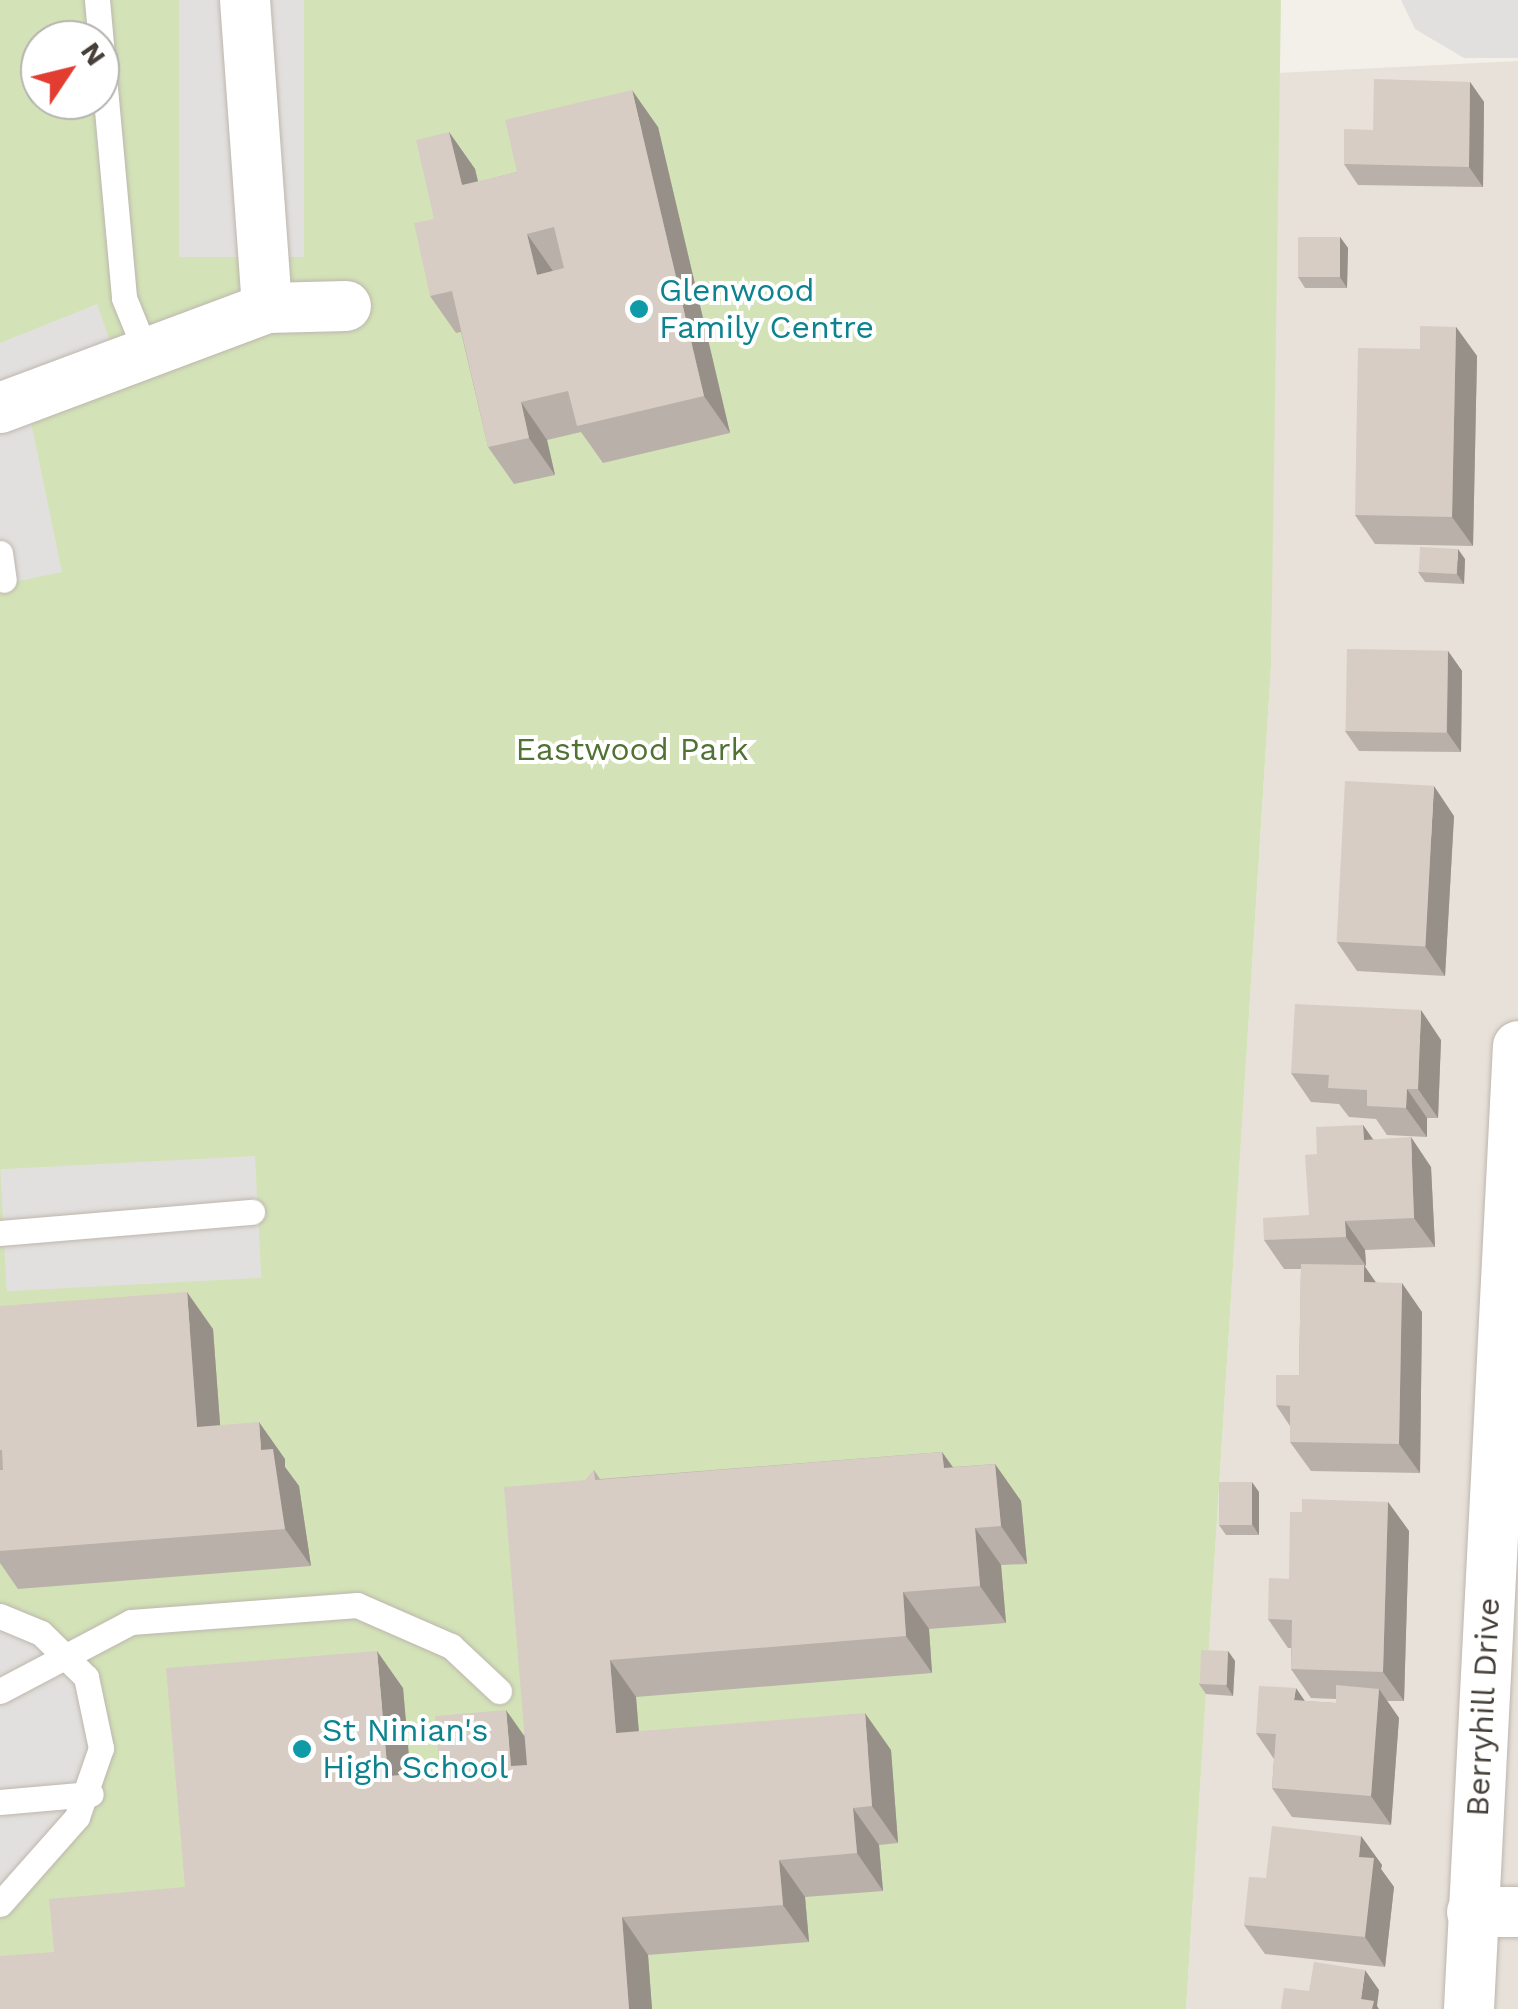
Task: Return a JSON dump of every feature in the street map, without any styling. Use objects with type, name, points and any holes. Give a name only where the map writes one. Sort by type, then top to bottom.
[{"type":"street","points":[[244,0],[267,308]]},
{"type":"street","points":[[0,408],[148,357],[267,308],[346,306]]},
{"type":"street","name":"Berryhill Drive","points":[[1469,2009],[1495,1912],[1518,1046]]},
{"type":"lane","points":[[97,0],[124,298],[148,357]]},
{"type":"lane","points":[[0,552],[4,580]]},
{"type":"lane","points":[[0,1234],[252,1212]]},
{"type":"lane","points":[[0,1691],[63,1650],[131,1622],[357,1605],[408,1620],[498,1690]]},
{"type":"lane","points":[[0,1616],[63,1650],[95,1704],[101,1748],[91,1794],[0,1904]]},
{"type":"lane","points":[[0,1802],[91,1794]]},
{"type":"shaded area","points":[[179,0],[304,0],[304,257],[179,257]]},
{"type":"shaded area","points":[[1401,0],[1518,0],[1518,58],[1464,58],[1415,29]]},
{"type":"shaded area","points":[[1518,61],[1518,2009],[1186,2009],[1271,667],[1277,73]]},
{"type":"shaded area","points":[[97,304],[124,381],[31,422],[62,572],[0,585],[0,343]]},
{"type":"shaded area","points":[[255,1156],[261,1278],[7,1291],[0,1169]]},
{"type":"shaded area","points":[[0,1616],[41,1633],[95,1704],[77,1817],[0,1904]]},
{"type":"green space","name":"Eastwood Park","points":[[0,0],[1281,0],[1271,667],[1186,2009],[0,2009]]},
{"type":"building","points":[[1374,79],[1470,82],[1469,167],[1344,164],[1344,129],[1373,130]]},
{"type":"building","name":"Glenwood Family Centre","points":[[632,90],[704,396],[577,426],[568,391],[521,402],[529,438],[488,447],[452,291],[430,296],[414,223],[434,219],[416,140],[449,132],[462,185],[517,172],[505,120]],"holes":[[[554,227],[564,268],[537,275],[527,234]]]},
{"type":"building","points":[[1298,237],[1340,237],[1340,277],[1298,277]]},
{"type":"building","points":[[1420,326],[1456,327],[1452,517],[1355,515],[1358,348],[1420,349]]},
{"type":"building","points":[[1420,547],[1458,549],[1457,574],[1419,572]]},
{"type":"building","points":[[1347,649],[1448,651],[1447,733],[1346,731]]},
{"type":"building","points":[[1345,781],[1434,786],[1425,946],[1337,942]]},
{"type":"building","points":[[1295,1004],[1421,1010],[1418,1089],[1407,1089],[1406,1108],[1367,1106],[1367,1090],[1328,1088],[1329,1075],[1291,1073]]},
{"type":"building","points":[[1363,1125],[1364,1140],[1411,1137],[1414,1218],[1345,1221],[1346,1237],[1264,1240],[1263,1218],[1309,1215],[1305,1155],[1317,1154],[1316,1127]]},
{"type":"building","points":[[1301,1264],[1364,1265],[1364,1282],[1402,1283],[1399,1444],[1290,1442],[1290,1406],[1276,1405],[1276,1375],[1299,1375]]},
{"type":"building","points":[[187,1292],[197,1427],[259,1422],[261,1450],[273,1449],[285,1529],[0,1551],[0,1306]]},
{"type":"building","name":"St Ninian's High School","points":[[942,1452],[944,1468],[995,1464],[1001,1526],[975,1528],[980,1586],[903,1592],[906,1636],[610,1660],[616,1733],[865,1713],[872,1806],[853,1808],[857,1853],[779,1860],[783,1905],[622,1917],[629,2009],[0,2009],[0,1956],[54,1952],[49,1899],[185,1887],[166,1668],[377,1651],[388,1776],[440,1772],[435,1716],[506,1710],[511,1766],[527,1765],[504,1487],[586,1480],[594,1470],[595,1480]]},
{"type":"building","points":[[1219,1482],[1252,1482],[1252,1525],[1219,1525]]},
{"type":"building","points":[[1302,1499],[1388,1502],[1383,1672],[1291,1669],[1292,1620],[1268,1619],[1269,1578],[1289,1579],[1290,1512],[1302,1512]]},
{"type":"building","points":[[1201,1650],[1228,1651],[1227,1685],[1200,1684]]},
{"type":"building","points":[[1336,1685],[1379,1689],[1371,1796],[1272,1788],[1276,1734],[1256,1733],[1259,1686],[1296,1688],[1294,1700],[1336,1703]]},
{"type":"building","points":[[1272,1826],[1361,1836],[1359,1857],[1374,1858],[1365,1937],[1244,1925],[1249,1877],[1266,1878]]},
{"type":"building","points":[[1314,1962],[1365,1970],[1361,1999],[1374,2001],[1372,2009],[1281,2009],[1284,1988],[1309,1991]]},
{"type":"place","name":"Glenwood Family Centre","points":[[639,309]]},
{"type":"place","name":"St Ninian's High School","points":[[302,1749]]}]
